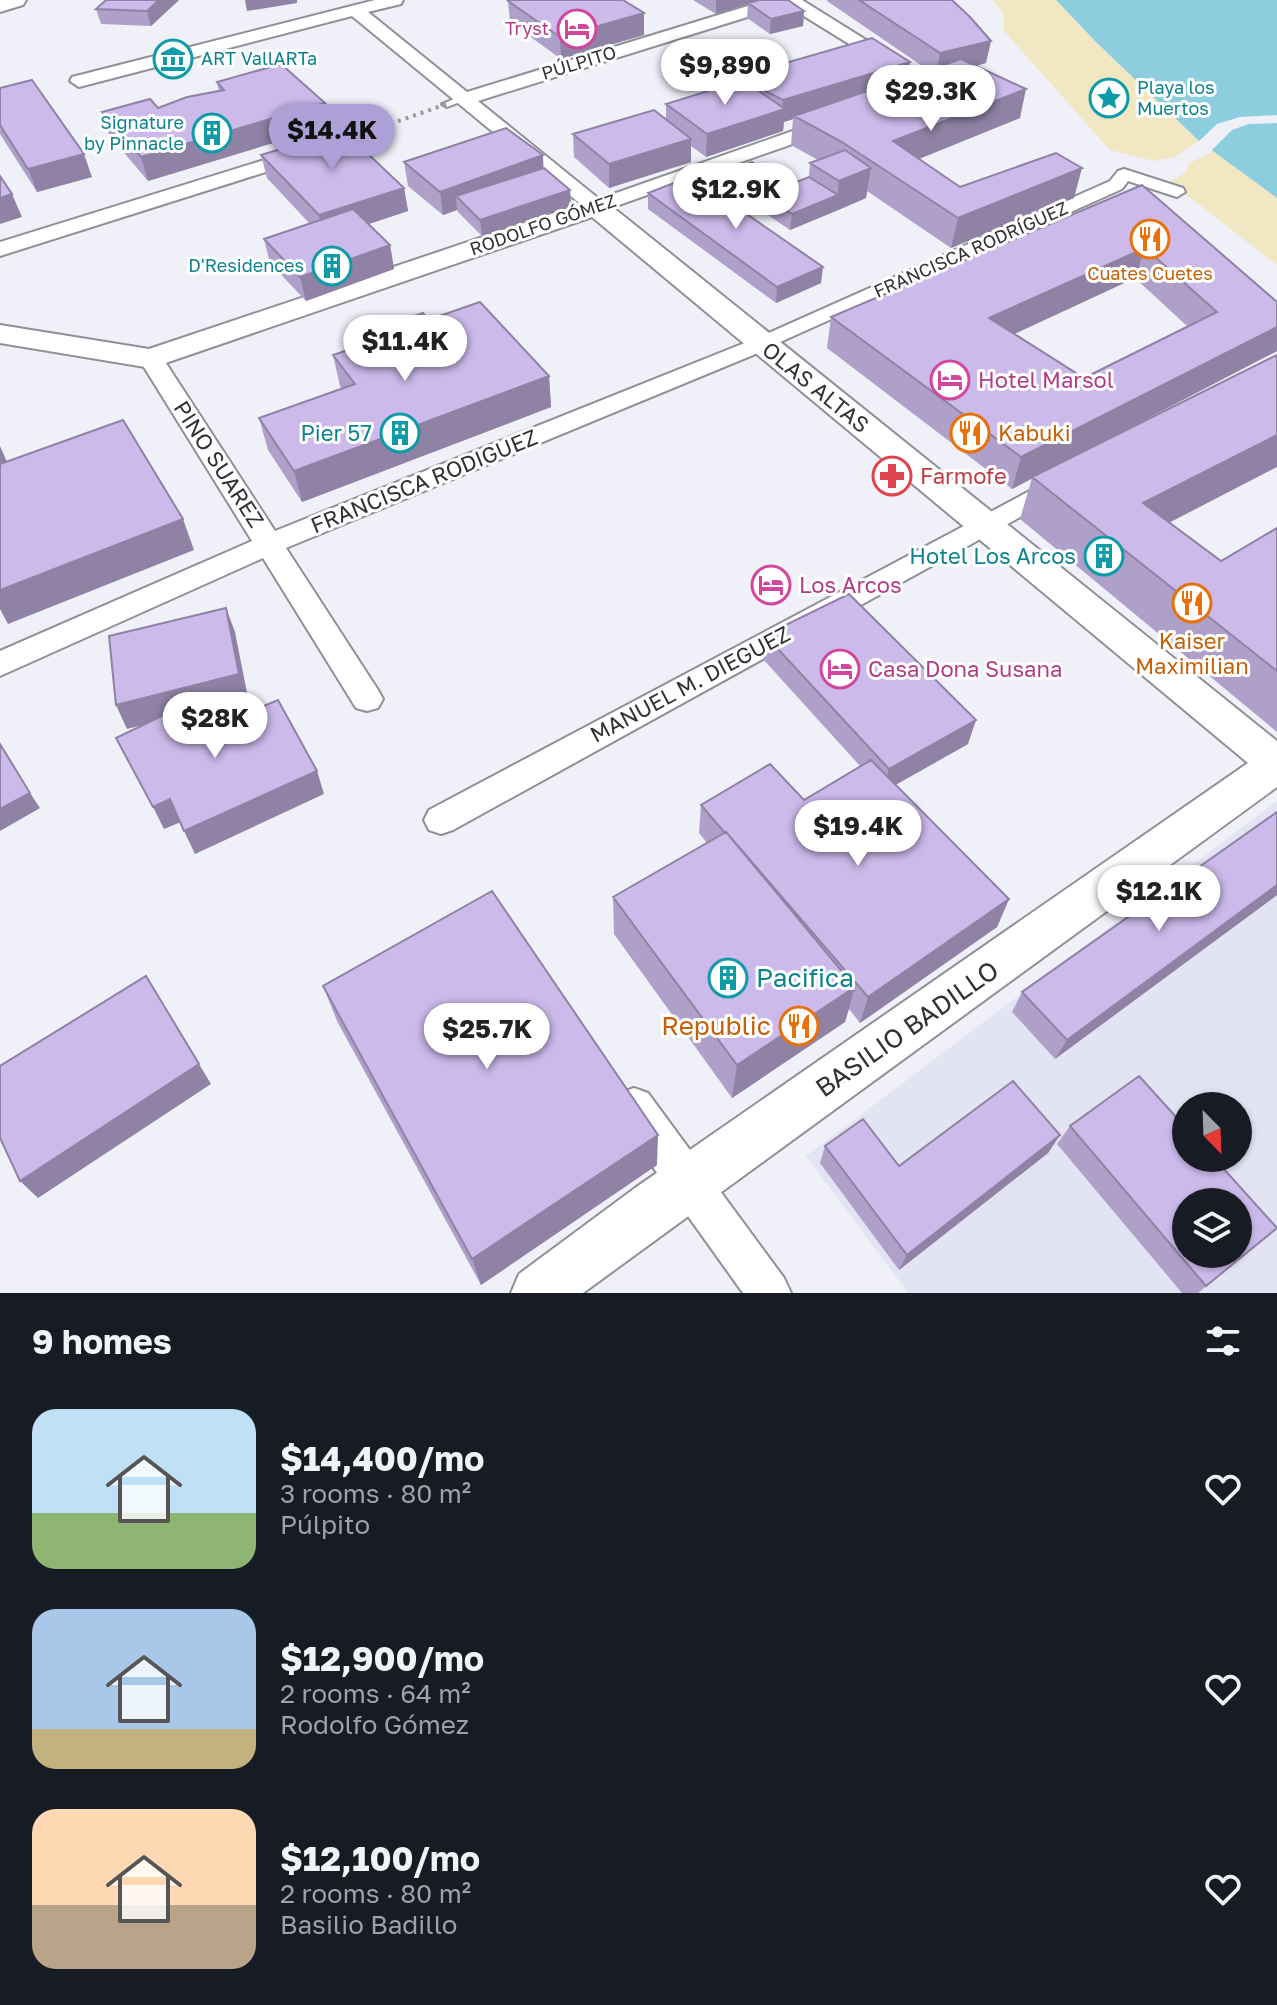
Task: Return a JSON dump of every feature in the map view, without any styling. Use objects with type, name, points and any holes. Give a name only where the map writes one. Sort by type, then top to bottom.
[{"type":"main road","points":[[0,5],[14,0]]},
{"type":"street","points":[[79,81],[395,0]]},
{"type":"street","points":[[788,0],[934,88],[905,98]]},
{"type":"street","name":"PÚLPITO","points":[[455,101],[788,0]]},
{"type":"street","name":"OLAS ALTAS","points":[[355,10],[455,101],[596,207],[1277,764]]},
{"type":"street","name":"RODOLFO GÓMEZ","points":[[151,359],[846,119]]},
{"type":"street","points":[[0,249],[316,149]]},
{"type":"street","name":"FRANCISCA RODRÍGUEZ","points":[[762,343],[1116,185],[1124,174],[1177,192]]},
{"type":"street","points":[[0,334],[151,359]]},
{"type":"street","name":"FRANCISCA RODIGUEZ","points":[[0,664],[270,544],[762,343]]},
{"type":"street","name":"PINO SUAREZ","points":[[151,359],[367,699]]},
{"type":"street","name":"MANUEL M. DIEGUEZ","points":[[441,820],[1082,472]]},
{"type":"street","name":"BASILIO BADILLO","points":[[538,1293],[1277,764]]},
{"type":"street","points":[[615,1081],[769,1293]]},
{"type":"shaded area","points":[[1277,801],[1277,1293],[908,1293],[806,1156]]},
{"type":"sand","name":"Playa los Muertos","points":[[992,0],[1056,0],[1199,141],[1174,157],[1154,161],[1110,150],[1004,31],[1004,14]]},
{"type":"sand","points":[[1213,151],[1277,198],[1277,265],[1170,182],[1186,172],[1188,164]]},
{"type":"water","points":[[1056,0],[1277,0],[1277,198],[1199,141]]},
{"type":"pier","points":[[1277,115],[1277,123],[1249,124],[1232,130],[1209,153],[1196,144],[1217,124],[1240,117]]},
{"type":"building","points":[[106,0],[159,0],[147,11],[96,9]]},
{"type":"building","points":[[623,0],[644,13],[560,37],[508,1]]},
{"type":"building","points":[[788,0],[804,11],[771,19],[748,3]]},
{"type":"building","points":[[859,0],[952,0],[991,41],[940,53]]},
{"type":"building","points":[[872,38],[910,62],[783,100],[765,91],[747,74]]},
{"type":"building","points":[[961,59],[1026,89],[893,141],[960,187],[1056,153],[1082,168],[958,218],[842,142],[794,116]]},
{"type":"building","points":[[281,64],[325,103],[141,157],[102,112],[150,99],[158,108],[187,97],[224,90],[217,82]]},
{"type":"building","points":[[32,80],[84,154],[28,169],[0,125],[0,88]]},
{"type":"building","points":[[743,80],[785,109],[707,134],[666,104]]},
{"type":"building","points":[[654,110],[691,139],[609,164],[573,134]]},
{"type":"building","points":[[506,128],[543,155],[440,192],[404,162]]},
{"type":"building","points":[[343,130],[404,188],[319,215],[261,155]]},
{"type":"building","points":[[845,150],[871,168],[839,181],[810,163]]},
{"type":"building","points":[[752,162],[786,184],[759,194],[743,184],[725,191],[707,178]]},
{"type":"building","points":[[544,168],[570,190],[480,220],[456,196]]},
{"type":"building","points":[[0,176],[12,194],[0,198]]},
{"type":"building","points":[[692,176],[823,267],[777,287],[648,193]]},
{"type":"building","points":[[809,177],[838,195],[792,214],[763,195]]},
{"type":"building","points":[[1142,185],[1277,302],[1277,327],[1021,457],[831,317]],"holes":[[[1145,248],[1217,312],[1084,378],[989,318]]]},
{"type":"building","points":[[353,209],[390,245],[300,277],[264,239]]},
{"type":"building","points":[[480,302],[549,376],[294,471],[259,418],[355,384],[333,355],[375,341],[368,332],[423,313],[428,320]]},
{"type":"building","points":[[1277,355],[1277,435],[1143,503],[1221,561],[1277,528],[1277,671],[1032,477]]},
{"type":"building","points":[[123,420],[183,519],[0,590],[0,464]]},
{"type":"building","points":[[849,594],[976,720],[889,769],[765,635]]},
{"type":"building","points":[[226,608],[239,674],[116,705],[109,636]]},
{"type":"building","points":[[195,700],[212,728],[278,700],[317,771],[184,831],[170,799],[153,807],[116,738]]},
{"type":"building","points":[[0,744],[30,793],[0,809]]},
{"type":"building","points":[[871,760],[1009,899],[868,997],[701,805],[770,764],[804,800]]},
{"type":"building","points":[[1277,812],[1277,885],[1067,1040],[1022,992]]},
{"type":"building","name":"Pacifica","points":[[726,832],[855,987],[737,1065],[613,897]]},
{"type":"building","points":[[492,891],[658,1135],[472,1259],[323,986]]},
{"type":"building","points":[[146,976],[199,1064],[20,1181],[0,1138],[0,1066]]},
{"type":"building","points":[[1139,1076],[1172,1113],[1172,1172],[1227,1172],[1241,1188],[1172,1188],[1172,1246],[1070,1126]]},
{"type":"building","points":[[1013,1081],[1060,1135],[907,1255],[825,1146],[863,1119],[899,1166]]},
{"type":"building","points":[[1252,1200],[1277,1228],[1252,1248]]},
{"type":"building","points":[[1191,1268],[1228,1268],[1206,1286]]},
{"type":"railway","points":[[330,145],[447,104]]},
{"type":"place","name":"Tryst","points":[[577,29]]},
{"type":"place","name":"ART VallARTa","points":[[173,59]]},
{"type":"place","name":"Playa los Muertos","points":[[1109,98]]},
{"type":"place","name":"Signature by Pinnacle","points":[[212,133]]},
{"type":"place","name":"Cuates Cuetes","points":[[1150,239]]},
{"type":"place","name":"D'Residences","points":[[332,266]]},
{"type":"place","name":"Hotel Marsol","points":[[950,380]]},
{"type":"place","name":"Pier 57","points":[[400,433]]},
{"type":"place","name":"Kabuki","points":[[970,433]]},
{"type":"place","name":"Farmofe","points":[[892,476]]},
{"type":"place","name":"Hotel Los Arcos","points":[[1104,556]]},
{"type":"place","name":"Los Arcos","points":[[771,585]]},
{"type":"place","name":"Kaiser Maximilian","points":[[1192,603]]},
{"type":"place","name":"Casa Dona Susana","points":[[840,669]]},
{"type":"place","name":"Pacifica","points":[[728,978]]},
{"type":"place","name":"Republic","points":[[799,1026]]}]
